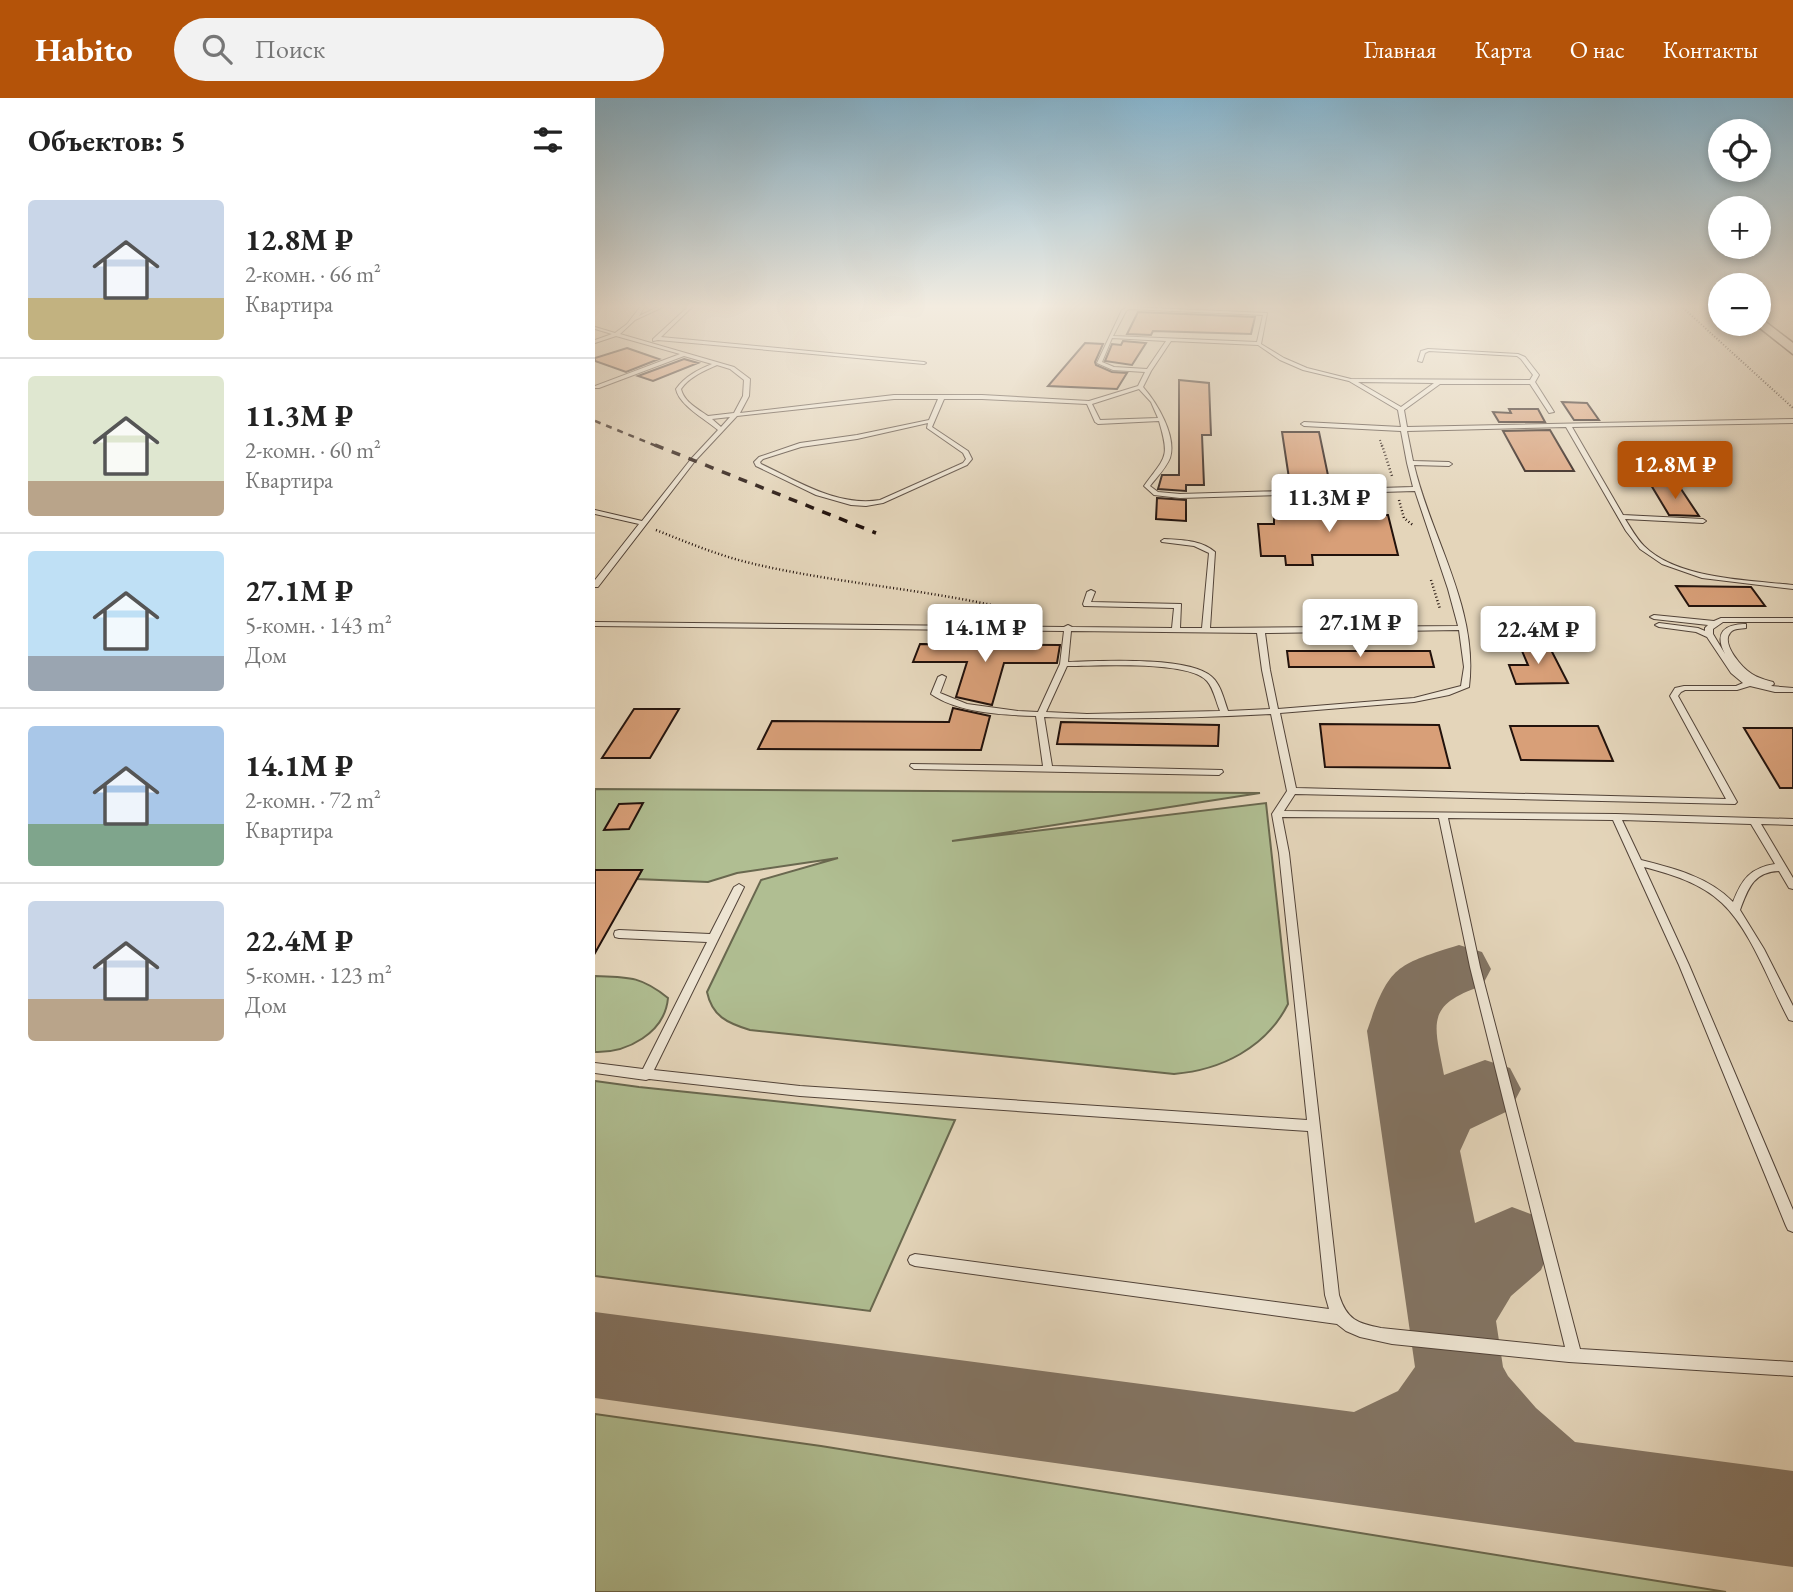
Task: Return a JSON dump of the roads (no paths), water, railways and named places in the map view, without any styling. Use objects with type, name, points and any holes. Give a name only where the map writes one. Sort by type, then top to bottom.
[{"type":"lane","points":[[597,387],[627,376]]},
{"type":"lane","points":[[688,376],[678,385],[677,390],[682,400],[720,429]]},
{"type":"lane","points":[[595,585],[642,523],[720,429],[737,413],[746,396],[747,379],[743,376]]},
{"type":"lane","points":[[708,418],[894,397],[941,396],[1089,403],[1140,387],[1146,376]]},
{"type":"lane","points":[[1333,376],[1351,380],[1532,382]]},
{"type":"lane","points":[[1532,382],[1536,376]]},
{"type":"lane","points":[[1351,380],[1401,409]]},
{"type":"lane","points":[[1401,409],[1439,382]]},
{"type":"lane","points":[[1532,382],[1551,412]]},
{"type":"lane","points":[[1140,387],[1153,402],[1169,446],[1166,461],[1147,486],[1156,494],[1193,496],[1416,489]]},
{"type":"lane","points":[[931,421],[857,437],[800,445],[761,458],[757,462],[758,465],[848,504],[870,505],[965,464],[969,459],[966,452],[929,427],[941,396]]},
{"type":"lane","points":[[1089,403],[1098,422],[1161,419]]},
{"type":"lane","points":[[942,677],[936,694],[940,698],[964,707],[1040,716],[1274,712],[1412,700],[1444,695],[1465,687],[1469,672],[1462,628],[1416,489],[1401,409]]},
{"type":"lane","points":[[1304,425],[1404,429],[1793,421]]},
{"type":"lane","points":[[1569,427],[1642,548],[1664,564],[1704,577],[1793,587]]},
{"type":"lane","points":[[1410,463],[1449,464]]},
{"type":"lane","points":[[595,512],[642,523]]},
{"type":"lane","points":[[1621,517],[1703,521]]},
{"type":"lane","points":[[1164,541],[1190,542],[1203,545],[1212,552],[1206,630]]},
{"type":"lane","points":[[1091,592],[1087,604],[1178,606],[1176,630]]},
{"type":"lane","points":[[1793,620],[1656,621],[1709,635],[1723,645],[1750,676],[1768,683],[1793,687]]},
{"type":"lane","points":[[1793,626],[1734,626],[1718,622],[1709,628],[1709,635],[1736,676],[1749,684],[1771,690],[1793,687]]},
{"type":"lane","points":[[595,624],[1261,631],[1462,628]]},
{"type":"lane","points":[[1723,645],[1725,632],[1734,626]]},
{"type":"lane","points":[[1048,766],[1040,716],[1064,664],[1068,627]]},
{"type":"lane","points":[[1261,631],[1274,712],[1292,792],[1277,814],[1286,866],[1332,1295],[1339,1317]]},
{"type":"lane","points":[[1064,664],[1176,666],[1197,669],[1209,678],[1224,713]]},
{"type":"lane","points":[[1292,792],[1732,802],[1674,696],[1678,690],[1684,688],[1737,688],[1749,684]]},
{"type":"lane","points":[[915,766],[1048,766],[1219,772]]},
{"type":"lane","points":[[1277,814],[1616,817],[1793,822]]},
{"type":"lane","points":[[1443,817],[1478,980],[1574,1355]]},
{"type":"lane","points":[[1616,817],[1684,965],[1793,1226]]},
{"type":"lane","points":[[1755,822],[1793,887]]},
{"type":"lane","points":[[1636,862],[1688,877],[1713,892],[1735,911],[1793,1017]]},
{"type":"lane","points":[[1735,911],[1740,895],[1753,874],[1766,867],[1781,867]]},
{"type":"lane","points":[[646,1074],[739,887]]},
{"type":"lane","points":[[619,934],[713,938]]},
{"type":"lane","points":[[595,1068],[800,1091],[1313,1126]]},
{"type":"lane","points":[[915,1260],[1339,1317],[1351,1326],[1370,1332],[1574,1355],[1793,1369]]},
{"type":"railway","points":[[595,421],[659,447]]},
{"type":"railway","points":[[655,445],[876,533]]}]
